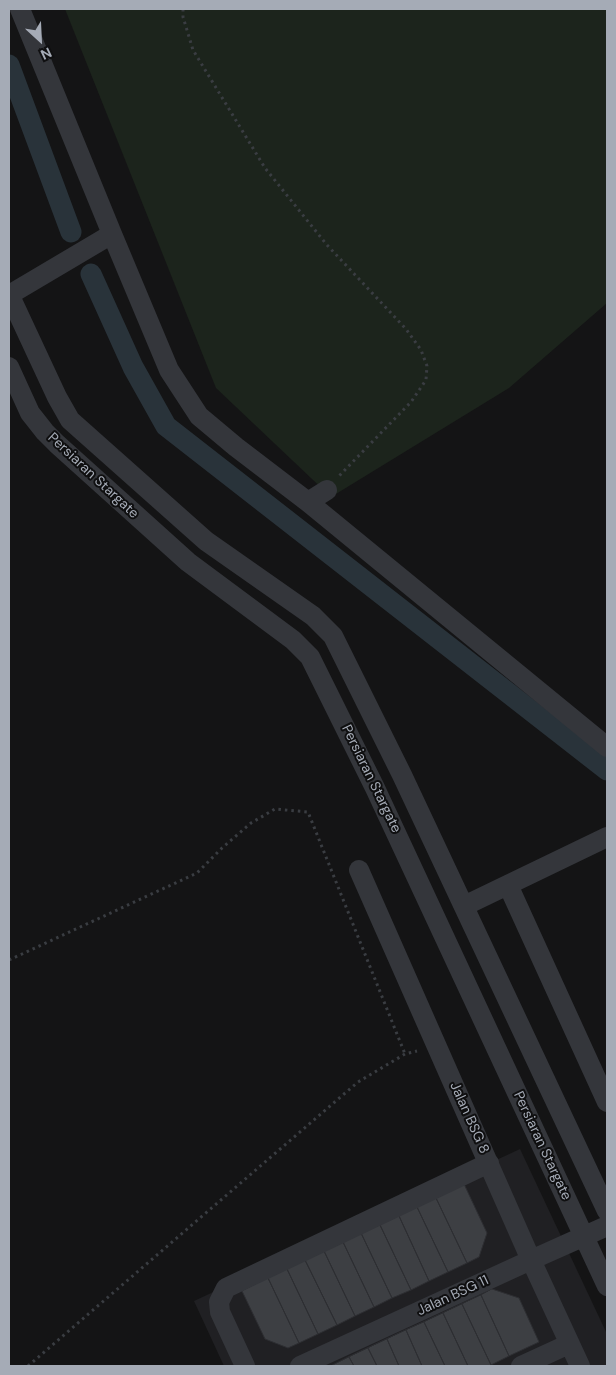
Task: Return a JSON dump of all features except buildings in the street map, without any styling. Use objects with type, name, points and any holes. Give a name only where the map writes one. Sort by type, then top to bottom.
[{"type":"street","points":[[20,9],[169,370],[200,416],[607,746]]},
{"type":"street","points":[[9,295],[112,234]]},
{"type":"street","name":"Persiaran Stargate","points":[[9,295],[56,397],[70,420],[206,541],[313,616],[333,636],[402,775],[607,1211]]},
{"type":"street","name":"Persiaran Stargate","points":[[9,367],[30,413],[57,444],[188,562],[293,640],[310,657],[376,788],[607,1286]]},
{"type":"street","points":[[308,502],[327,490]]},
{"type":"street","points":[[376,788],[402,775]]},
{"type":"street","points":[[464,906],[607,837]]},
{"type":"street","name":"Jalan BSG 8","points":[[359,870],[531,1260],[580,1366]]},
{"type":"street","points":[[508,885],[607,1102]]},
{"type":"street","points":[[245,1366],[220,1312],[219,1302],[226,1288],[489,1163]]},
{"type":"street","name":"Jalan BSG 11","points":[[300,1366],[607,1226]]},
{"type":"street","points":[[521,1366],[569,1344]]},
{"type":"path","points":[[183,9],[183,17],[193,50],[265,168],[327,245],[406,329],[421,350],[427,366],[426,380],[411,402],[327,490]]},
{"type":"path","points":[[9,960],[196,872],[252,823],[275,809],[308,812],[405,1054]]},
{"type":"path","points":[[28,1366],[358,1082],[405,1054],[437,1047]]},
{"type":"shaded area","points":[[65,9],[607,9],[607,303],[509,388],[331,497],[216,388]]},
{"type":"shaded area","points":[[520,1149],[607,1334],[607,1366],[224,1366],[194,1301]]},
{"type":"waterway","points":[[9,65],[71,232]]},
{"type":"waterway","points":[[91,274],[133,367],[166,426],[607,770]]}]
